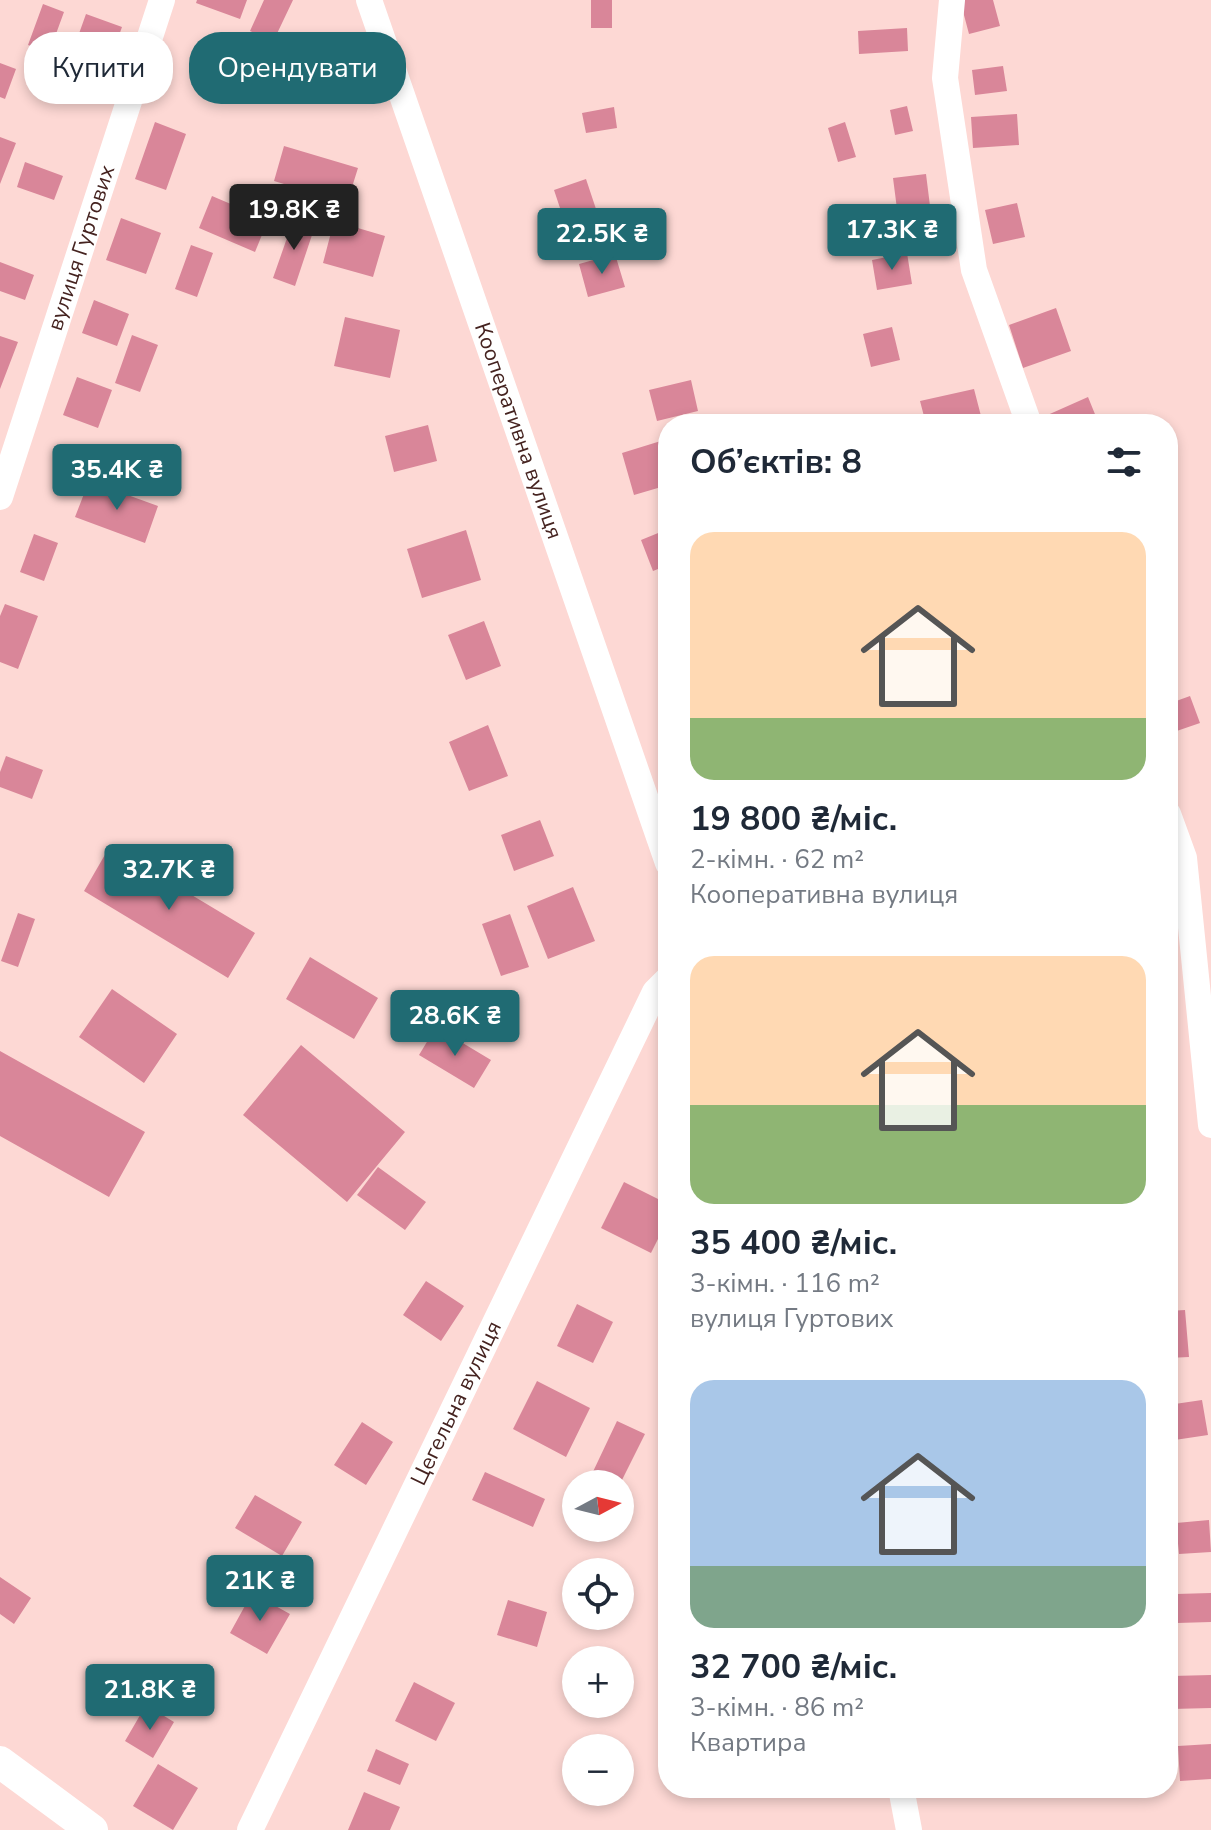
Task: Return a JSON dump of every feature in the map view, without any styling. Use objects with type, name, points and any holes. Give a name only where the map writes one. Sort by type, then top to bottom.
[{"type":"street","name":"вулиця Гуртових","points":[[0,497],[162,0]]},
{"type":"street","name":"Кооперативна вулиця","points":[[369,0],[658,834]]},
{"type":"street","points":[[952,0],[945,78],[974,270],[1025,414]]},
{"type":"street","points":[[1178,842],[1184,858],[1211,1125]]},
{"type":"street","name":"Цегельна вулиця","points":[[250,1830],[658,989]]},
{"type":"street","points":[[0,1762],[92,1830]]},
{"type":"street","points":[[903,1798],[909,1830]]},
{"type":"building","points":[[197,0],[247,0],[240,19],[196,3]]},
{"type":"building","points":[[264,0],[293,0],[278,32],[250,31]]},
{"type":"building","points":[[591,0],[612,0],[612,28],[591,28]]},
{"type":"building","points":[[960,0],[993,0],[1000,26],[969,34]]},
{"type":"building","points":[[43,4],[64,12],[57,32],[33,32]]},
{"type":"building","points":[[86,14],[122,27],[120,32],[80,32]]},
{"type":"building","points":[[907,28],[908,51],[859,54],[858,31]]},
{"type":"building","points":[[0,63],[16,69],[5,99],[0,97]]},
{"type":"building","points":[[1003,66],[1007,91],[975,95],[972,70]]},
{"type":"building","points":[[907,106],[913,131],[895,135],[890,110]]},
{"type":"building","points":[[614,107],[617,128],[586,133],[582,113]]},
{"type":"building","points":[[1017,114],[1019,145],[973,148],[971,117]]},
{"type":"building","points":[[155,122],[186,134],[166,190],[135,179]]},
{"type":"building","points":[[845,122],[856,157],[838,162],[828,128]]},
{"type":"building","points":[[0,137],[16,143],[0,184]]},
{"type":"building","points":[[284,146],[358,168],[347,203],[274,181]]},
{"type":"building","points":[[25,162],[63,176],[54,200],[17,187]]},
{"type":"building","points":[[926,174],[930,206],[897,209],[893,178]]},
{"type":"building","points":[[586,179],[601,224],[569,235],[554,190]]},
{"type":"building","points":[[212,196],[268,220],[255,252],[199,228]]},
{"type":"building","points":[[1017,203],[1025,237],[993,244],[985,210]]},
{"type":"building","points":[[121,218],[161,233],[146,274],[106,260]]},
{"type":"building","points":[[294,218],[315,226],[295,286],[273,278]]},
{"type":"building","points":[[334,221],[385,236],[373,277],[323,263]]},
{"type":"building","points":[[191,245],[213,253],[197,297],[175,289]]},
{"type":"building","points":[[907,253],[912,284],[877,290],[872,260]]},
{"type":"building","points":[[615,254],[625,287],[588,297],[579,264]]},
{"type":"building","points":[[0,262],[34,275],[25,300],[0,291]]},
{"type":"building","points":[[94,300],[129,314],[117,346],[82,333]]},
{"type":"building","points":[[1056,308],[1071,351],[1023,368],[1009,325]]},
{"type":"building","points":[[345,317],[400,330],[390,378],[334,366]]},
{"type":"building","points":[[892,327],[900,360],[871,367],[863,334]]},
{"type":"building","points":[[132,335],[158,345],[140,392],[115,383]]},
{"type":"building","points":[[0,336],[18,342],[0,389]]},
{"type":"building","points":[[77,377],[112,390],[98,428],[63,415]]},
{"type":"building","points":[[691,380],[698,411],[658,414],[657,421],[649,390]]},
{"type":"building","points":[[974,389],[980,414],[923,414],[920,401]]},
{"type":"building","points":[[1088,397],[1095,414],[1050,414]]},
{"type":"building","points":[[428,425],[437,461],[394,472],[385,436]]},
{"type":"building","points":[[658,442],[658,488],[634,495],[622,453]]},
{"type":"building","points":[[89,481],[158,506],[145,543],[75,517]]},
{"type":"building","points":[[466,530],[481,580],[422,598],[407,549]]},
{"type":"building","points":[[658,533],[658,569],[653,571],[641,540]]},
{"type":"building","points":[[34,534],[58,543],[44,581],[20,572]]},
{"type":"building","points":[[5,604],[38,616],[18,669],[0,662],[0,616]]},
{"type":"building","points":[[484,621],[501,666],[466,680],[448,635]]},
{"type":"building","points":[[1190,696],[1200,723],[1178,731],[1178,700]]},
{"type":"building","points":[[488,725],[508,776],[469,791],[449,742]]},
{"type":"building","points":[[6,756],[43,770],[32,799],[0,787],[0,772]]},
{"type":"building","points":[[540,820],[554,856],[514,871],[501,835]]},
{"type":"building","points":[[110,846],[255,933],[228,978],[84,891]]},
{"type":"building","points":[[573,887],[595,941],[548,959],[527,906]]},
{"type":"building","points":[[18,913],[35,919],[18,967],[1,961]]},
{"type":"building","points":[[510,914],[529,967],[501,976],[482,924]]},
{"type":"building","points":[[310,957],[378,998],[354,1039],[286,999]]},
{"type":"building","points":[[112,989],[177,1034],[144,1083],[79,1037]]},
{"type":"building","points":[[436,1027],[491,1060],[474,1088],[419,1055]]},
{"type":"building","points":[[301,1045],[405,1132],[347,1202],[243,1115]]},
{"type":"building","points":[[0,1051],[145,1132],[109,1197],[0,1136]]},
{"type":"building","points":[[378,1167],[426,1202],[405,1230],[357,1195]]},
{"type":"building","points":[[624,1182],[658,1199],[658,1239],[651,1253],[601,1228]]},
{"type":"building","points":[[426,1281],[464,1306],[441,1341],[403,1315]]},
{"type":"building","points":[[577,1304],[613,1322],[593,1363],[557,1346]]},
{"type":"building","points":[[1178,1310],[1185,1310],[1189,1357],[1178,1358]]},
{"type":"building","points":[[537,1381],[590,1408],[566,1457],[513,1429]]},
{"type":"building","points":[[1202,1400],[1208,1435],[1178,1440],[1178,1404]]},
{"type":"building","points":[[617,1421],[645,1434],[627,1470],[594,1470]]},
{"type":"building","points":[[362,1422],[393,1442],[366,1485],[334,1465]]},
{"type":"building","points":[[485,1472],[545,1499],[533,1527],[472,1500]]},
{"type":"building","points":[[255,1495],[302,1522],[282,1556],[235,1528]]},
{"type":"building","points":[[1209,1520],[1211,1552],[1179,1554],[1178,1523]]},
{"type":"building","points":[[0,1577],[31,1598],[14,1624],[0,1614]]},
{"type":"building","points":[[252,1593],[290,1614],[267,1654],[230,1633]]},
{"type":"building","points":[[1211,1593],[1211,1622],[1178,1623],[1178,1594]]},
{"type":"building","points":[[508,1600],[547,1612],[537,1647],[497,1635]]},
{"type":"building","points":[[1211,1675],[1211,1708],[1178,1709],[1178,1676]]},
{"type":"building","points":[[414,1682],[455,1703],[436,1741],[395,1721]]},
{"type":"building","points":[[146,1705],[174,1722],[153,1758],[125,1741]]},
{"type":"building","points":[[1211,1744],[1211,1779],[1180,1781],[1178,1746]]},
{"type":"building","points":[[376,1749],[409,1764],[400,1785],[367,1771]]},
{"type":"building","points":[[158,1764],[198,1788],[173,1830],[133,1806]]},
{"type":"building","points":[[364,1792],[400,1807],[390,1830],[348,1830]]}]
